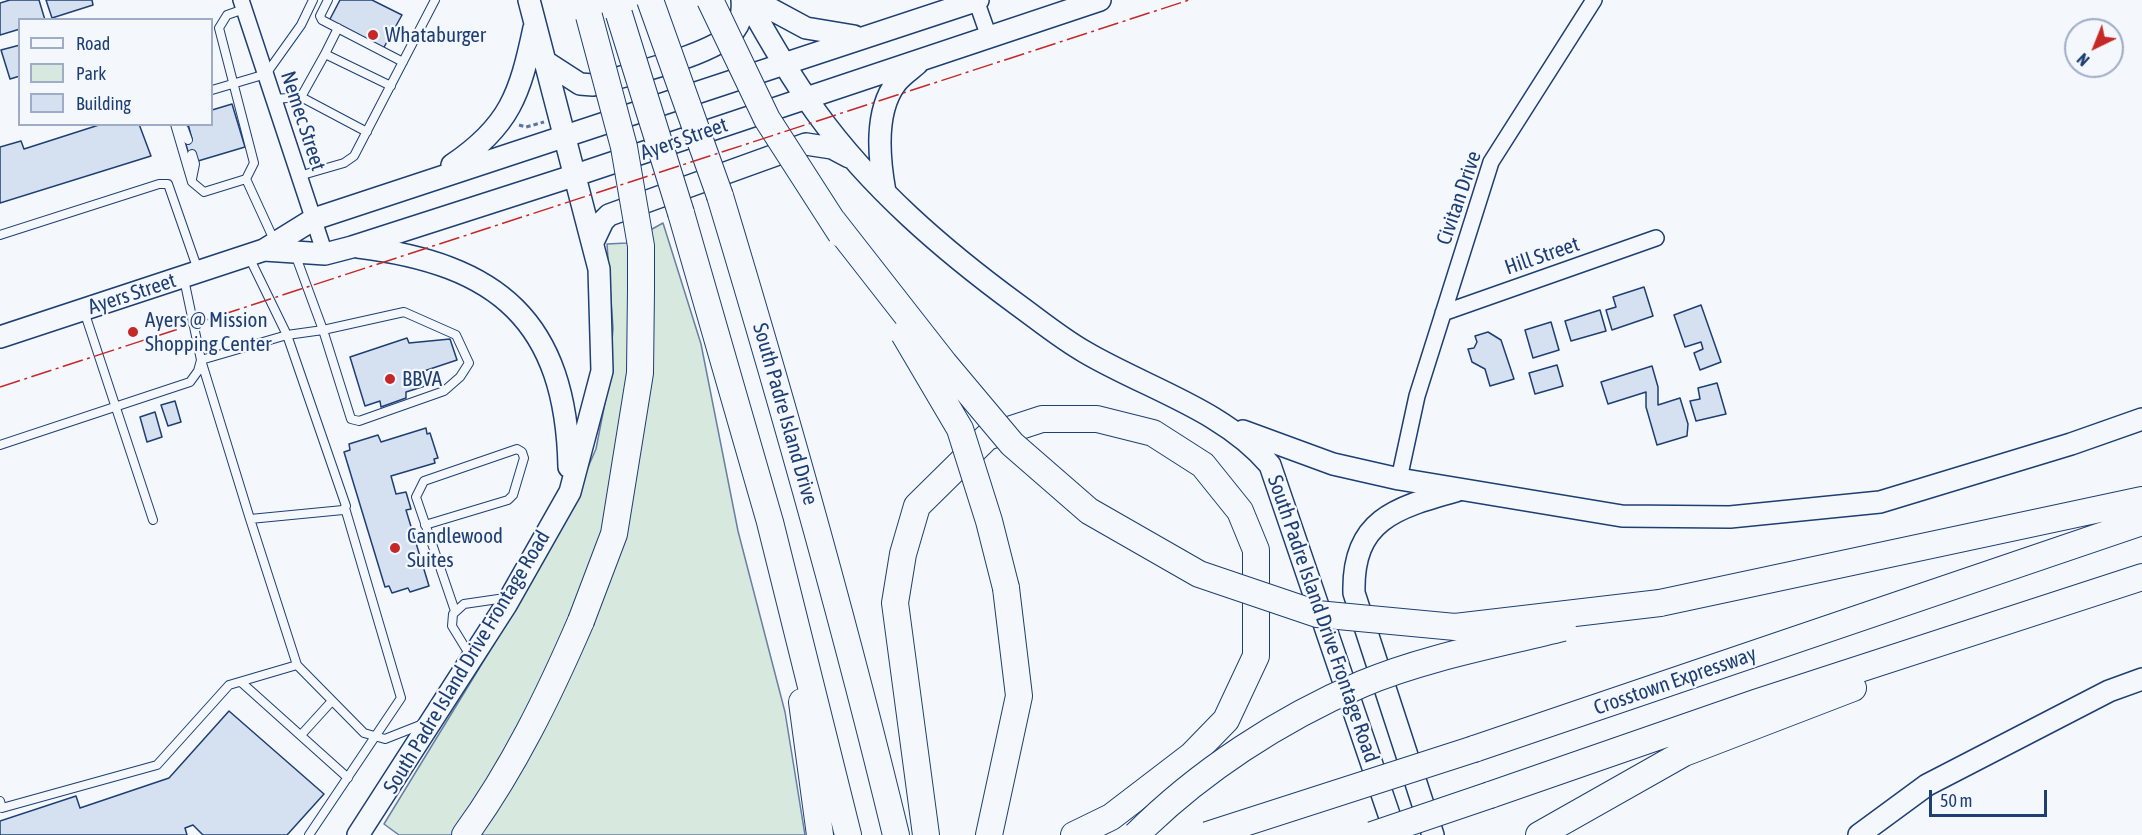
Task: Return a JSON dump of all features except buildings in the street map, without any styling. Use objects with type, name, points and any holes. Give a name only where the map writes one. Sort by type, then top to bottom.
[{"type":"highway","name":"South Padre Island Drive","points":[[650,0],[720,196],[788,421],[834,586],[896,835]]},
{"type":"highway","points":[[710,0],[767,119],[833,221],[960,429],[989,521],[1006,588],[1018,696],[990,835]]},
{"type":"highway","name":"South Padre Island Drive","points":[[616,7],[681,213],[790,600],[848,835]]},
{"type":"highway","points":[[465,835],[484,809],[550,692],[581,621],[614,534],[640,373],[641,246],[624,147],[587,8]]},
{"type":"highway","points":[[833,221],[944,363],[1012,444],[1089,511],[1199,574],[1317,614],[1455,627],[1660,603]]},
{"type":"highway","points":[[926,835],[895,603],[903,554],[917,506],[987,437],[1042,419],[1098,419],[1153,433],[1203,465],[1240,511],[1256,550],[1256,656],[1226,720],[1192,755],[1111,817],[1074,835]]},
{"type":"highway","points":[[1136,835],[1165,806],[1220,764],[1279,727],[1363,684],[1443,658],[1660,603],[2142,500]]},
{"type":"highway","name":"Crosstown Expressway","points":[[1207,835],[1474,749],[2142,522]]},
{"type":"highway","points":[[1372,835],[1755,703],[2142,577]]},
{"type":"highway","points":[[1539,835],[1684,753],[2142,577]]},
{"type":"highway","points":[[790,600],[810,775],[820,835]]},
{"type":"main road","name":"South Padre Island Drive Frontage Road","points":[[366,830],[510,598],[570,492],[602,371],[599,269],[529,0]]},
{"type":"main road","points":[[546,62],[580,84],[593,85],[710,48],[734,31],[741,16],[742,0]]},
{"type":"main road","name":"South Padre Island Drive Frontage Road","points":[[747,0],[806,98],[855,159],[885,192],[967,268],[1085,352],[1215,420],[1254,445],[1270,465],[1396,835]]},
{"type":"main road","points":[[754,0],[806,28],[828,34],[864,36]]},
{"type":"main road","name":"Ayers Street","points":[[0,337],[262,249],[314,219],[976,0]]},
{"type":"main road","name":"Ayers Street","points":[[262,249],[325,254],[352,247],[576,175],[1100,0]]},
{"type":"main road","points":[[429,181],[474,150],[497,127],[523,80],[535,24]]},
{"type":"main road","points":[[885,192],[880,166],[882,121],[887,100],[896,82],[922,59]]},
{"type":"main road","points":[[593,242],[609,215],[806,144],[832,148],[855,159]]},
{"type":"main road","points":[[352,247],[403,254],[467,273],[495,290],[527,321],[550,358],[564,401],[569,442],[570,492]]},
{"type":"main road","points":[[1215,420],[1333,464],[1399,479],[1622,516],[1730,517],[1868,503],[2071,444],[2142,419]]},
{"type":"main road","points":[[1433,835],[1354,593],[1353,567],[1363,542],[1377,524],[1403,507],[1462,489]]},
{"type":"main road","points":[[1858,835],[1927,785],[2109,691],[2142,679]]},
{"type":"street","points":[[976,0],[989,37]]},
{"type":"street","name":"Civitan Drive","points":[[1399,479],[1417,396],[1491,162],[1592,1]]},
{"type":"street","name":"Nemec Street","points":[[243,5],[325,254]]},
{"type":"street","name":"Hill Street","points":[[1443,313],[1656,238]]},
{"type":"lane","points":[[213,90],[266,74],[301,25],[313,0]]},
{"type":"lane","points":[[328,0],[320,18],[403,62]]},
{"type":"lane","points":[[300,176],[344,163],[354,156],[433,1]]},
{"type":"lane","points":[[243,5],[226,15],[215,29],[234,84],[254,163],[246,179],[262,249],[287,335],[345,508],[400,698],[309,835]]},
{"type":"lane","points":[[301,97],[338,28]]},
{"type":"lane","points":[[325,54],[391,86]]},
{"type":"lane","points":[[274,99],[301,97],[367,132]]},
{"type":"lane","points":[[177,126],[192,182],[204,192],[246,179]]},
{"type":"lane","points":[[179,126],[184,129],[188,140]]},
{"type":"lane","points":[[192,154],[195,164],[192,182]]},
{"type":"lane","points":[[0,235],[159,184],[168,184],[191,274],[201,360],[297,665],[364,733],[385,739],[433,720]]},
{"type":"lane","points":[[201,360],[287,335],[323,330],[404,312],[456,335],[469,363],[460,377],[444,391],[359,421],[351,419],[323,330],[294,252]]},
{"type":"lane","points":[[84,309],[153,520]]},
{"type":"lane","points":[[0,445],[190,382],[198,371],[201,360]]},
{"type":"lane","points":[[426,525],[508,500],[513,495],[524,458],[522,452],[517,449],[424,481],[416,497],[455,611],[452,626],[472,659]]},
{"type":"lane","points":[[250,519],[345,508]]},
{"type":"lane","points":[[455,611],[464,604],[510,598]]},
{"type":"lane","points":[[0,801],[2,808],[157,765],[229,685],[297,665]]},
{"type":"lane","points":[[241,682],[348,778]]},
{"type":"lane","points":[[301,735],[331,702]]},
{"type":"path","points":[[512,121],[526,127],[550,120]]},
{"type":"green space","points":[[663,223],[701,344],[738,531],[785,712],[805,835],[399,835],[384,824],[508,621],[566,517],[596,449],[609,382],[613,328],[607,244],[627,243]]},
{"type":"power","points":[[0,387],[1189,0]]},
{"type":"place","name":"Whataburger","points":[[373,35]]},
{"type":"place","name":"Ayers @ Mission Shopping Center","points":[[133,332]]},
{"type":"place","name":"BBVA","points":[[390,379]]},
{"type":"place","name":"Candlewood Suites","points":[[395,548]]}]
